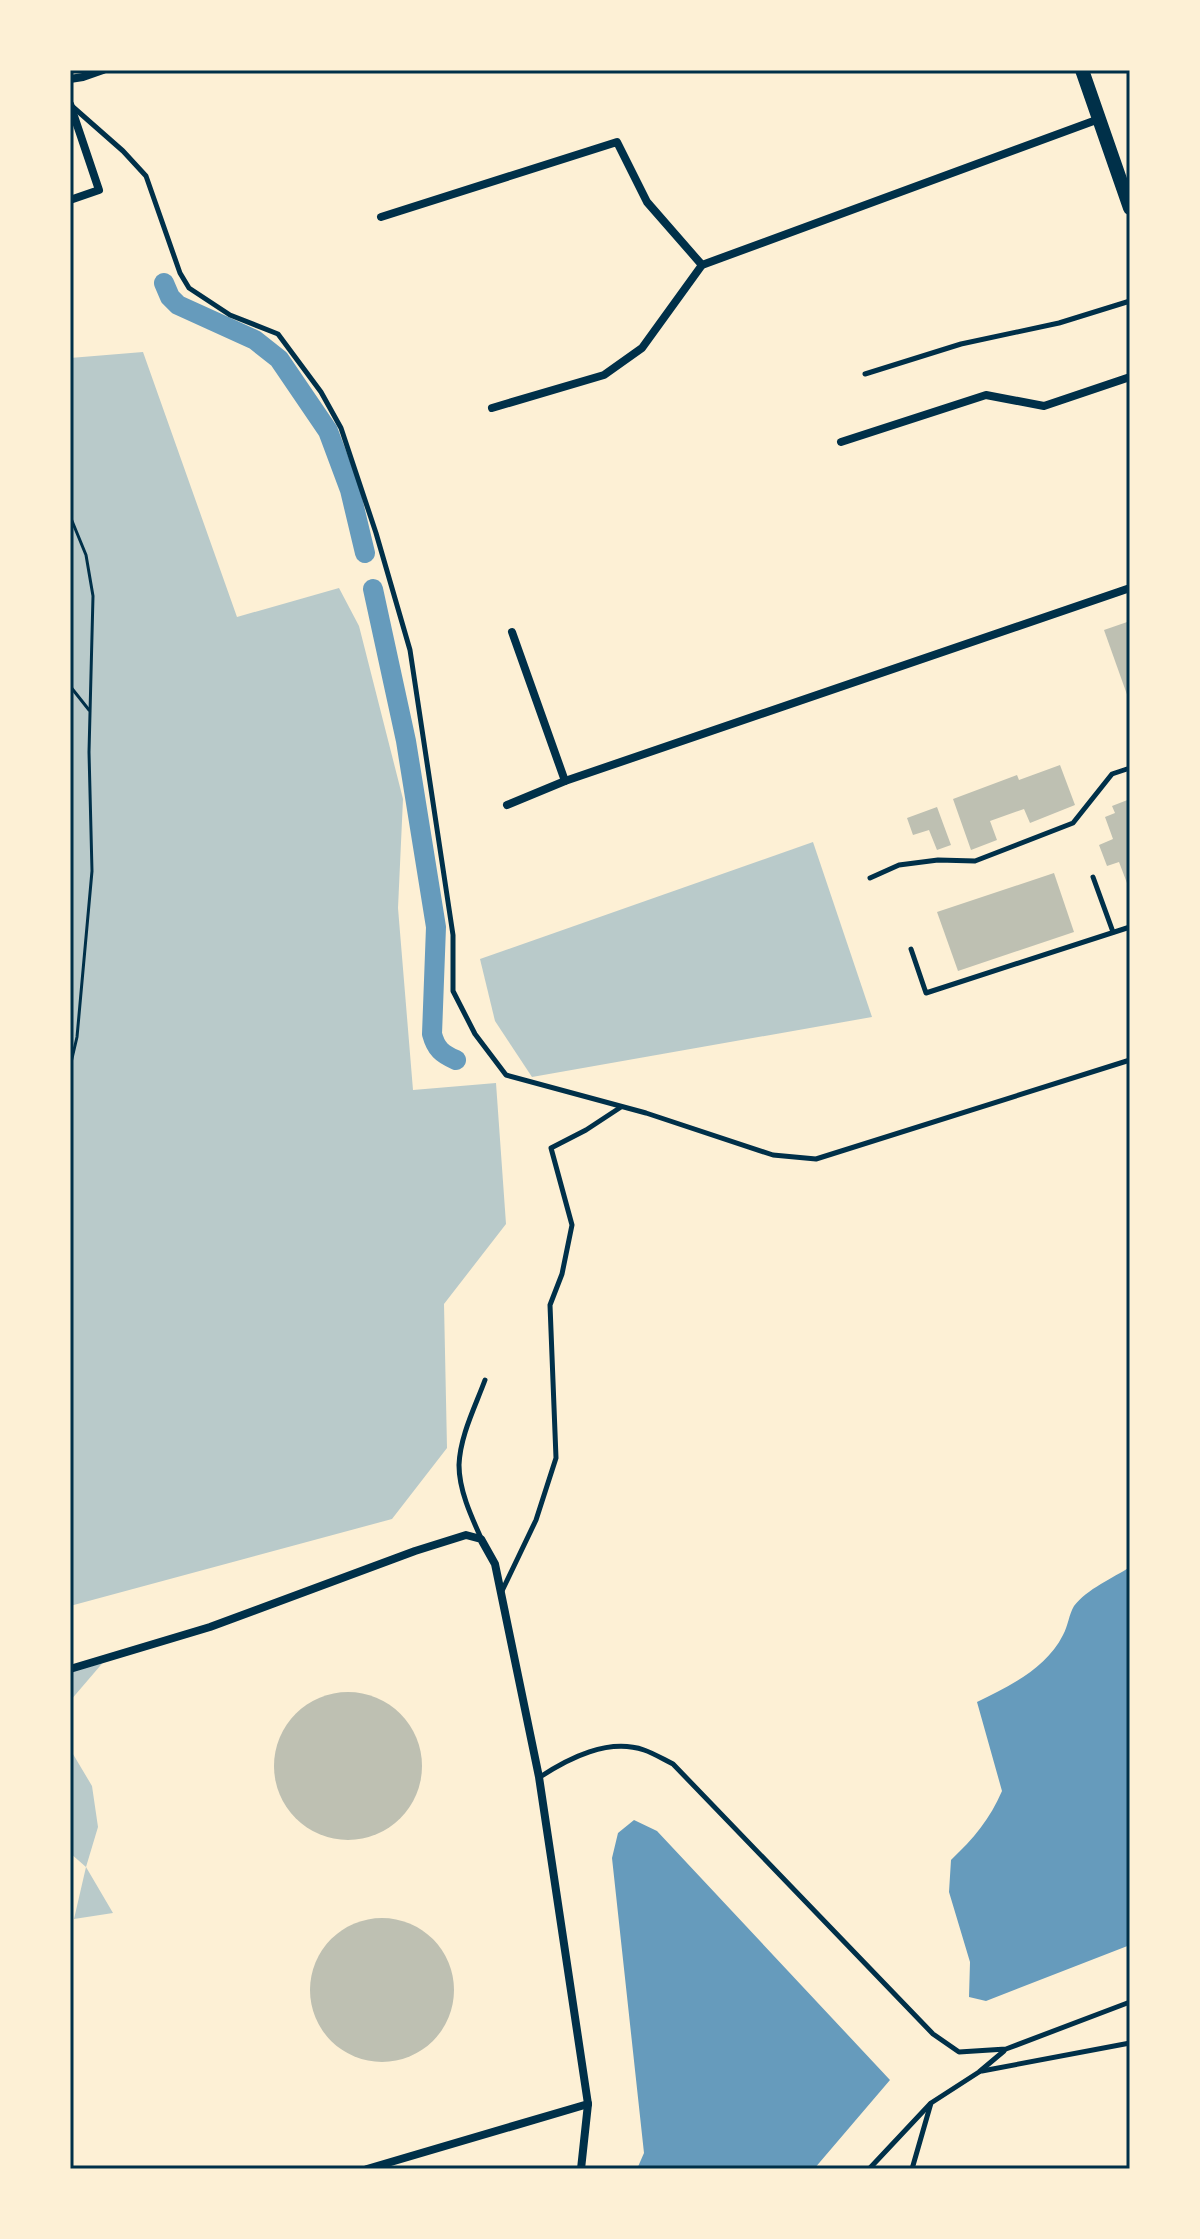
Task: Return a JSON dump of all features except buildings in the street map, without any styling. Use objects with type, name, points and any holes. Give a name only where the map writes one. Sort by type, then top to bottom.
[{"type":"main road","points":[[1082,70],[1129,201]]},
{"type":"street","points":[[70,79],[103,70]]},
{"type":"street","points":[[70,200],[99,190],[72,105]]},
{"type":"street","points":[[492,408],[604,375],[642,348],[702,265],[1099,119]]},
{"type":"street","points":[[381,217],[617,142],[647,202],[702,265]]},
{"type":"street","points":[[841,442],[986,395],[1044,406],[1130,377]]},
{"type":"street","points":[[507,805],[565,781],[1130,588]]},
{"type":"street","points":[[512,632],[565,781]]},
{"type":"street","points":[[70,1669],[210,1627],[415,1551],[466,1535],[481,1539],[495,1564],[539,1777],[588,2104],[581,2169]]},
{"type":"street","points":[[367,2169],[588,2104]]},
{"type":"lane","points":[[72,105],[146,176],[180,273],[189,288],[230,315],[278,334],[321,392],[341,428],[410,650],[453,935],[453,991],[475,1034],[506,1075],[622,1107],[773,1155],[816,1159],[1130,1060]]},
{"type":"lane","points":[[865,374],[961,344],[1059,323],[1130,301]]},
{"type":"lane","points":[[870,878],[899,865],[938,860],[975,861],[1073,823],[1112,774],[1130,768]]},
{"type":"lane","points":[[1093,877],[1113,932]]},
{"type":"lane","points":[[911,949],[926,993],[1130,927]]},
{"type":"lane","points":[[501,1594],[536,1520],[556,1458],[550,1305],[562,1274],[572,1225],[551,1148],[622,1107]]},
{"type":"lane","points":[[481,1539],[466,1504],[459,1466],[467,1427],[485,1380]]},
{"type":"lane","points":[[539,1777],[568,1759],[604,1748],[641,1749],[673,1764],[933,2034],[959,2052],[1006,2049],[1130,2002]]},
{"type":"lane","points":[[979,2072],[1130,2043]]},
{"type":"lane","points":[[869,2169],[931,2103],[979,2072],[1006,2049]]},
{"type":"lane","points":[[912,2169],[931,2103]]},
{"type":"path","points":[[70,516],[86,555],[93,596],[89,710],[92,871],[77,1037],[70,1067]]},
{"type":"path","points":[[70,686],[89,710]]},
{"type":"shaded area","points":[[143,352],[237,617],[339,588],[359,626],[403,799],[398,908],[413,1090],[496,1083],[506,1224],[444,1304],[447,1448],[392,1519],[70,1606],[70,358]]},
{"type":"shaded area","points":[[813,842],[872,1017],[532,1077],[495,1021],[480,959]]},
{"type":"shaded area","points":[[106,1659],[70,1701],[70,1669]]},
{"type":"shaded area","points":[[70,1749],[92,1786],[98,1827],[86,1867],[70,1853]]},
{"type":"shaded area","points":[[86,1867],[113,1913],[74,1919]]},
{"type":"water","points":[[1130,1567],[1130,1945],[986,2001],[969,1997],[970,1962],[949,1892],[951,1860],[981,1828],[1002,1791],[977,1702],[1037,1667],[1056,1647],[1079,1600]]},
{"type":"water","points":[[634,1820],[657,1831],[890,2080],[814,2169],[637,2169],[644,2153],[612,1858],[618,1833]]},
{"type":"waterway","points":[[164,283],[170,297],[178,305],[255,340],[279,359],[328,431],[350,490],[365,553]]},
{"type":"waterway","points":[[373,589],[406,741],[436,927],[432,1034],[440,1050],[456,1060]]}]
